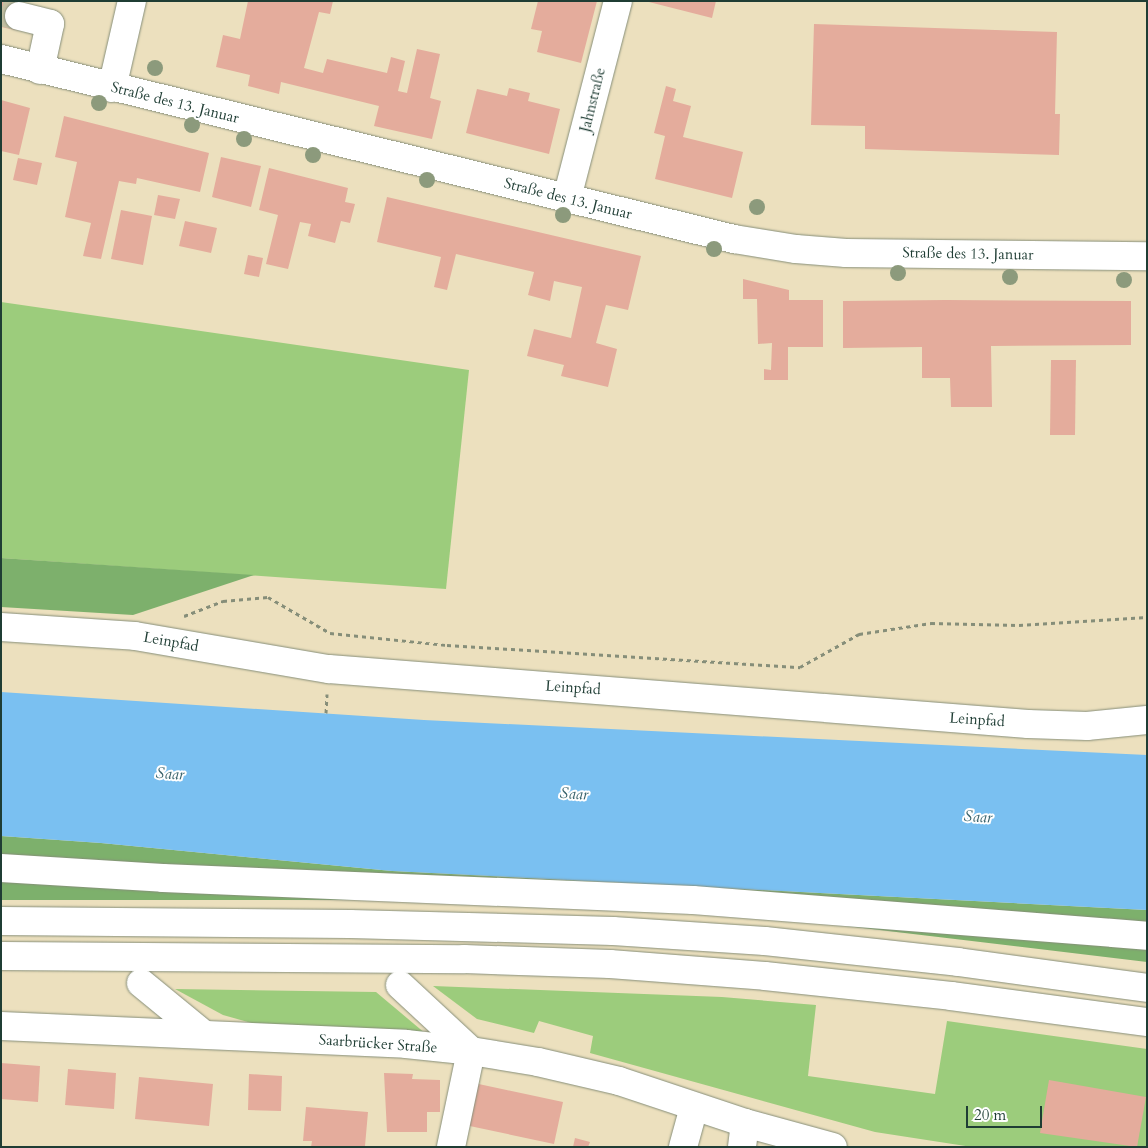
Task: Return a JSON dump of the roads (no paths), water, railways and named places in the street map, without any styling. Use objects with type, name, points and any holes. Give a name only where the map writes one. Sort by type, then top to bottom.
[{"type":"main road","points":[[112,88],[132,1]]},
{"type":"main road","name":"Jahnstraße","points":[[567,198],[618,1]]},
{"type":"main road","points":[[36,14],[40,70]]},
{"type":"main road","name":"Straße des 13. Januar","points":[[1,59],[112,88],[734,239],[796,249],[846,253],[1147,256]]},
{"type":"main road","name":"Leinpfad","points":[[1,628],[135,636],[329,669],[1028,724],[1086,726],[1147,720]]},
{"type":"main road","points":[[1,868],[163,878],[693,900],[1147,936]]},
{"type":"main road","points":[[1,921],[360,924],[613,931],[794,944],[958,962],[1140,987]]},
{"type":"main road","points":[[1,956],[464,959],[610,964],[765,976],[951,996],[1147,1022]]},
{"type":"main road","points":[[141,983],[203,1034]]},
{"type":"main road","points":[[400,985],[471,1051],[451,1147]]},
{"type":"main road","name":"Saarbrücker Straße","points":[[1,1026],[406,1044],[471,1051],[538,1062],[619,1081],[694,1107],[744,1135],[833,1147]]},
{"type":"main road","points":[[683,1147],[694,1107]]},
{"type":"water","name":"Saar","points":[[1,692],[424,720],[1147,755],[1147,910],[392,871],[101,843],[1,836]]},
{"type":"tunnel","points":[[1,12],[19,16]]}]
